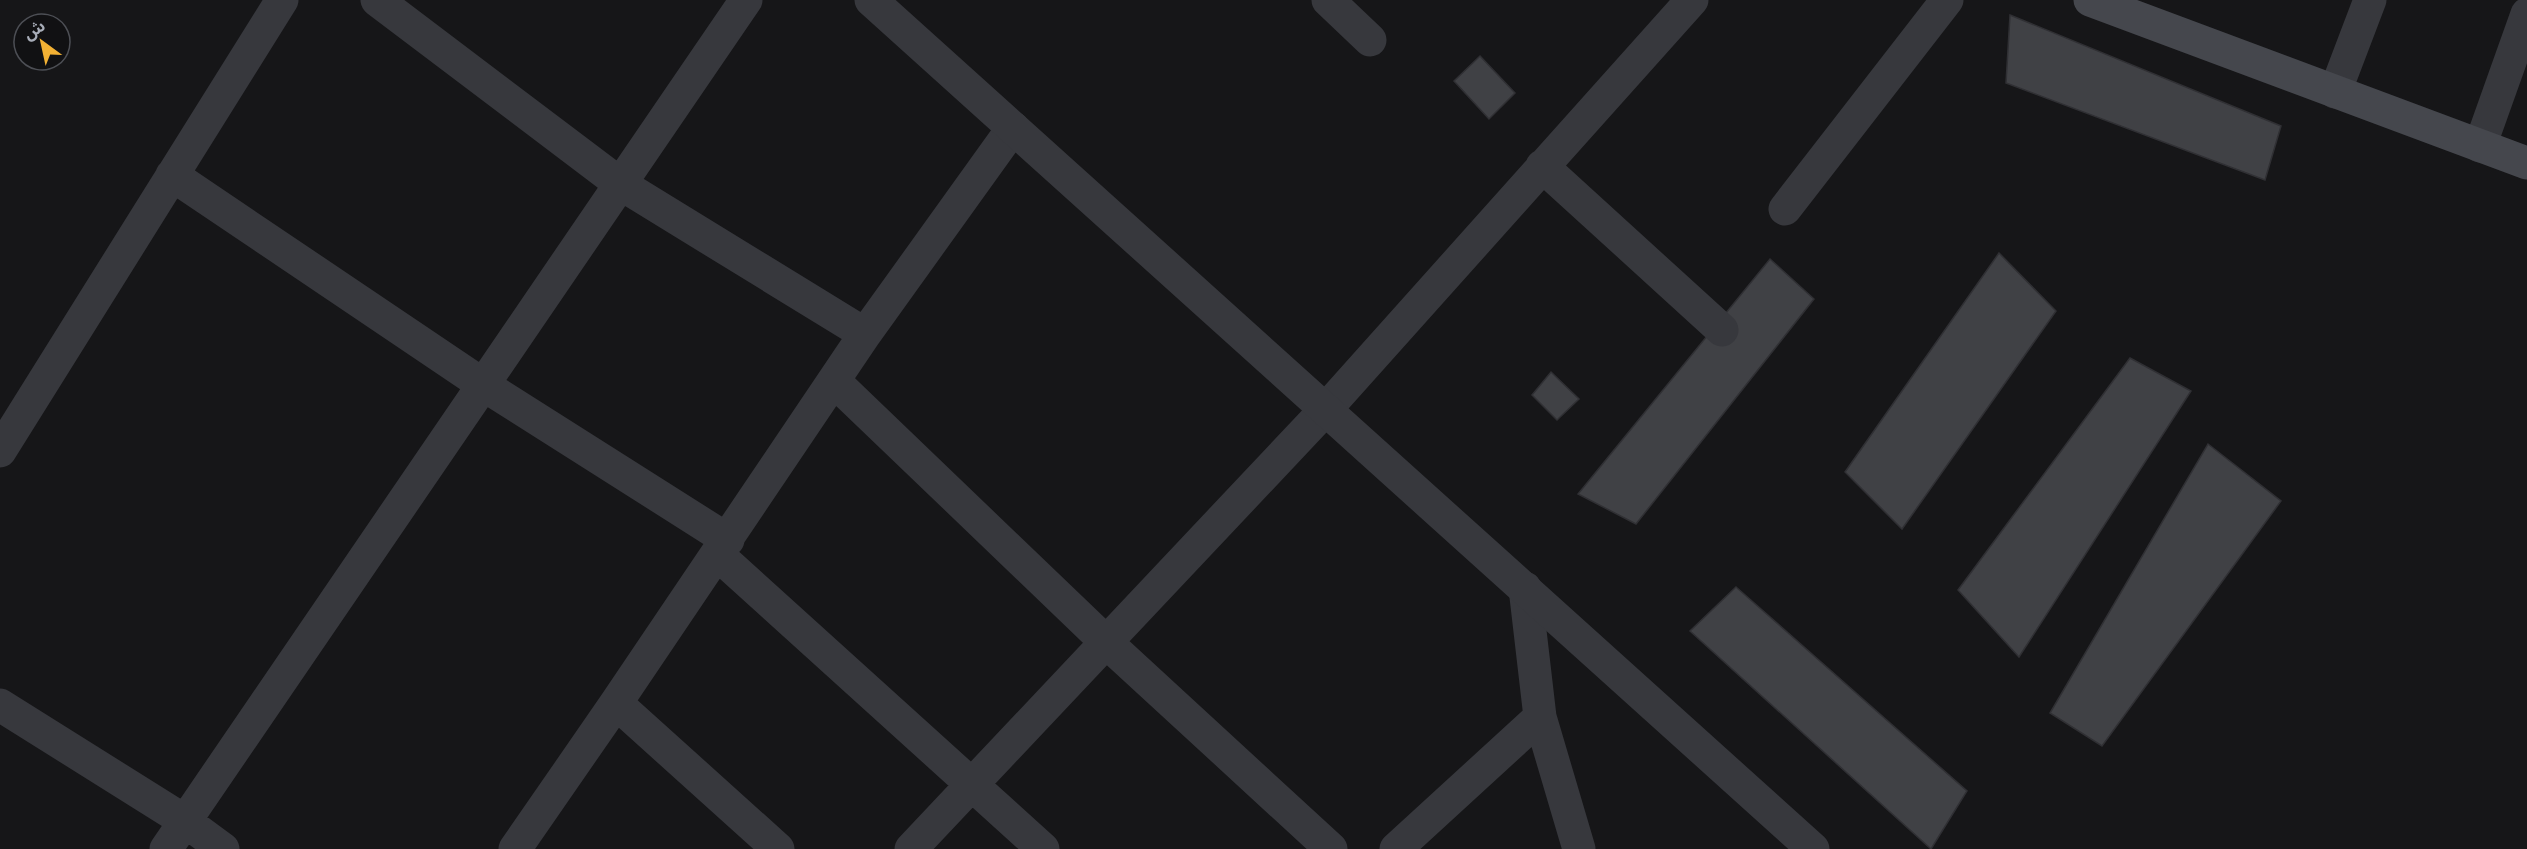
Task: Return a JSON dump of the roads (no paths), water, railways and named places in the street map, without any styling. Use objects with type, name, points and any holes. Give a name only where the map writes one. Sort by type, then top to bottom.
[{"type":"main road","points":[[2090,0],[2149,10],[2335,92],[2527,163]]},
{"type":"street","points":[[0,451],[282,0]]},
{"type":"street","points":[[377,0],[619,183],[865,334]]},
{"type":"street","points":[[166,849],[746,0]]},
{"type":"street","points":[[871,0],[1813,849]]},
{"type":"street","points":[[1328,0],[1370,40]]},
{"type":"street","points":[[911,849],[1326,409],[1692,0]]},
{"type":"street","points":[[1785,209],[1947,0]]},
{"type":"street","points":[[2335,92],[2370,0]]},
{"type":"street","points":[[2480,146],[2527,14]]},
{"type":"street","points":[[530,843],[616,703],[865,334],[1013,128]]},
{"type":"street","points":[[1542,166],[1722,330]]},
{"type":"street","points":[[172,175],[722,547],[1043,849]]},
{"type":"street","points":[[834,381],[1106,642],[1331,849]]},
{"type":"street","points":[[1525,588],[1540,717],[1579,849]]},
{"type":"street","points":[[616,703],[778,849]]},
{"type":"street","points":[[0,705],[184,821],[223,849]]},
{"type":"street","points":[[1396,849],[1540,717]]}]
